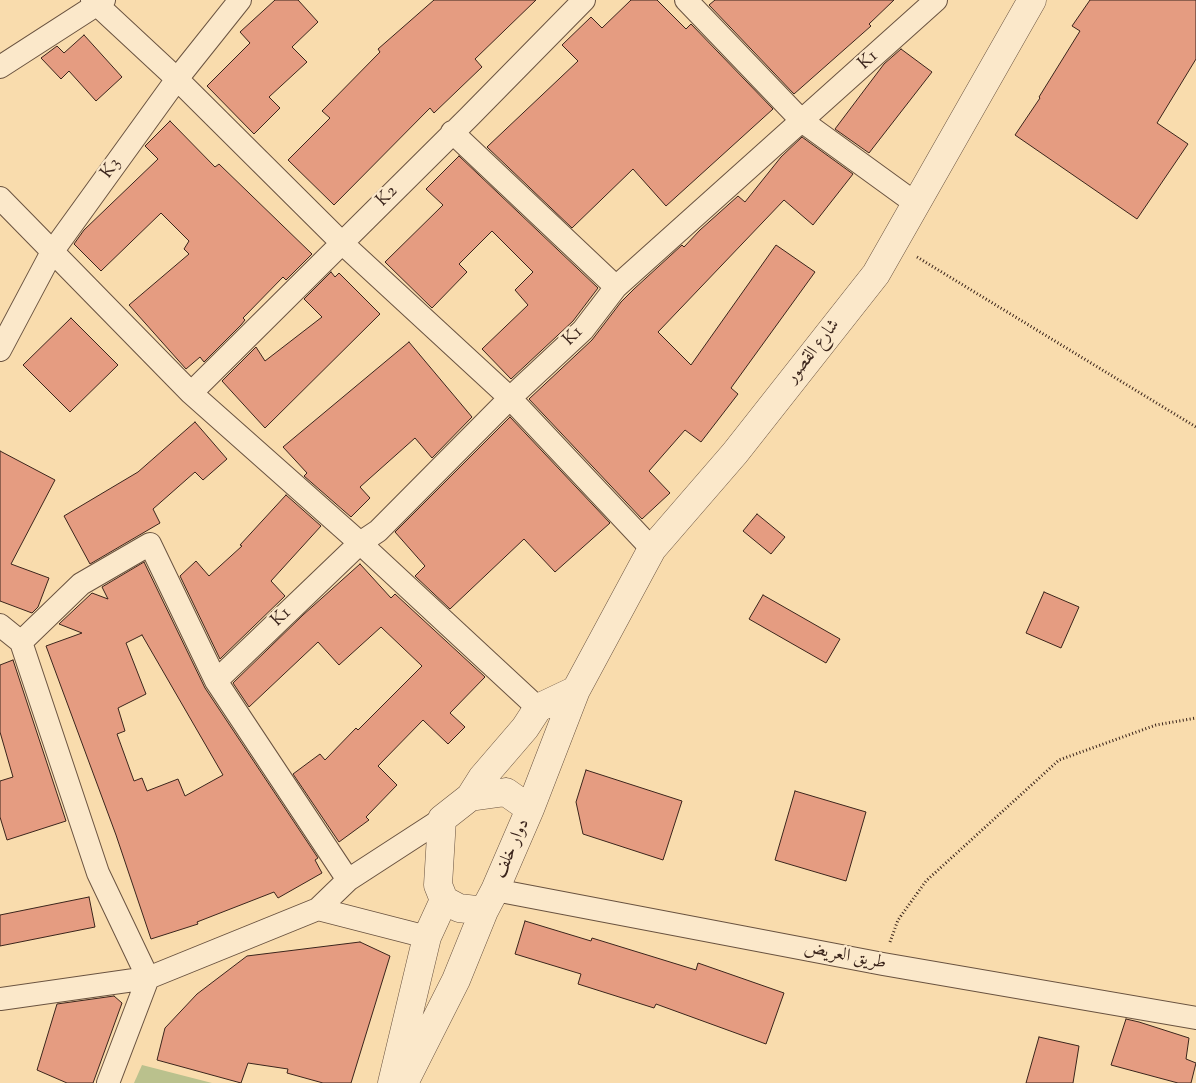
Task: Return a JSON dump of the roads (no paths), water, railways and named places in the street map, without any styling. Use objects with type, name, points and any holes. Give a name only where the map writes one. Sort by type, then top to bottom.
[{"type":"street","name":"K3","points":[[0,350],[52,252],[177,79],[240,0]]},
{"type":"street","name":"K2","points":[[190,393],[469,117],[584,0]]},
{"type":"street","points":[[686,0],[802,121],[915,203]]},
{"type":"street","name":"K1","points":[[216,681],[360,543],[378,530],[510,398],[582,330],[616,287],[936,0]]},
{"type":"street","name":"شارع القصور","points":[[530,809],[576,690],[652,550],[741,446],[876,274],[1032,0]]},
{"type":"street","points":[[0,67],[97,2],[342,243],[510,398],[652,550]]},
{"type":"street","points":[[452,132],[616,287]]},
{"type":"street","points":[[0,198],[190,393],[360,543],[538,708]]},
{"type":"street","points":[[22,642],[81,584],[150,544],[216,681],[348,880]]},
{"type":"street","points":[[0,625],[22,642],[98,873],[148,978],[108,1083]]},
{"type":"street","points":[[470,797],[482,778],[525,728],[538,708],[576,690]]},
{"type":"street","name":"دوار خلف","points":[[404,1083],[456,980],[530,809],[506,792],[470,797],[442,818]]},
{"type":"street","points":[[0,998],[148,978],[318,909],[348,880],[442,818]]},
{"type":"street","points":[[442,818],[438,885],[444,900],[460,908],[490,900]]},
{"type":"street","points":[[392,1083],[427,937],[444,900]]},
{"type":"street","name":"طريق العريض","points":[[490,900],[883,964],[1196,1018]]},
{"type":"street","points":[[318,909],[427,937]]}]
